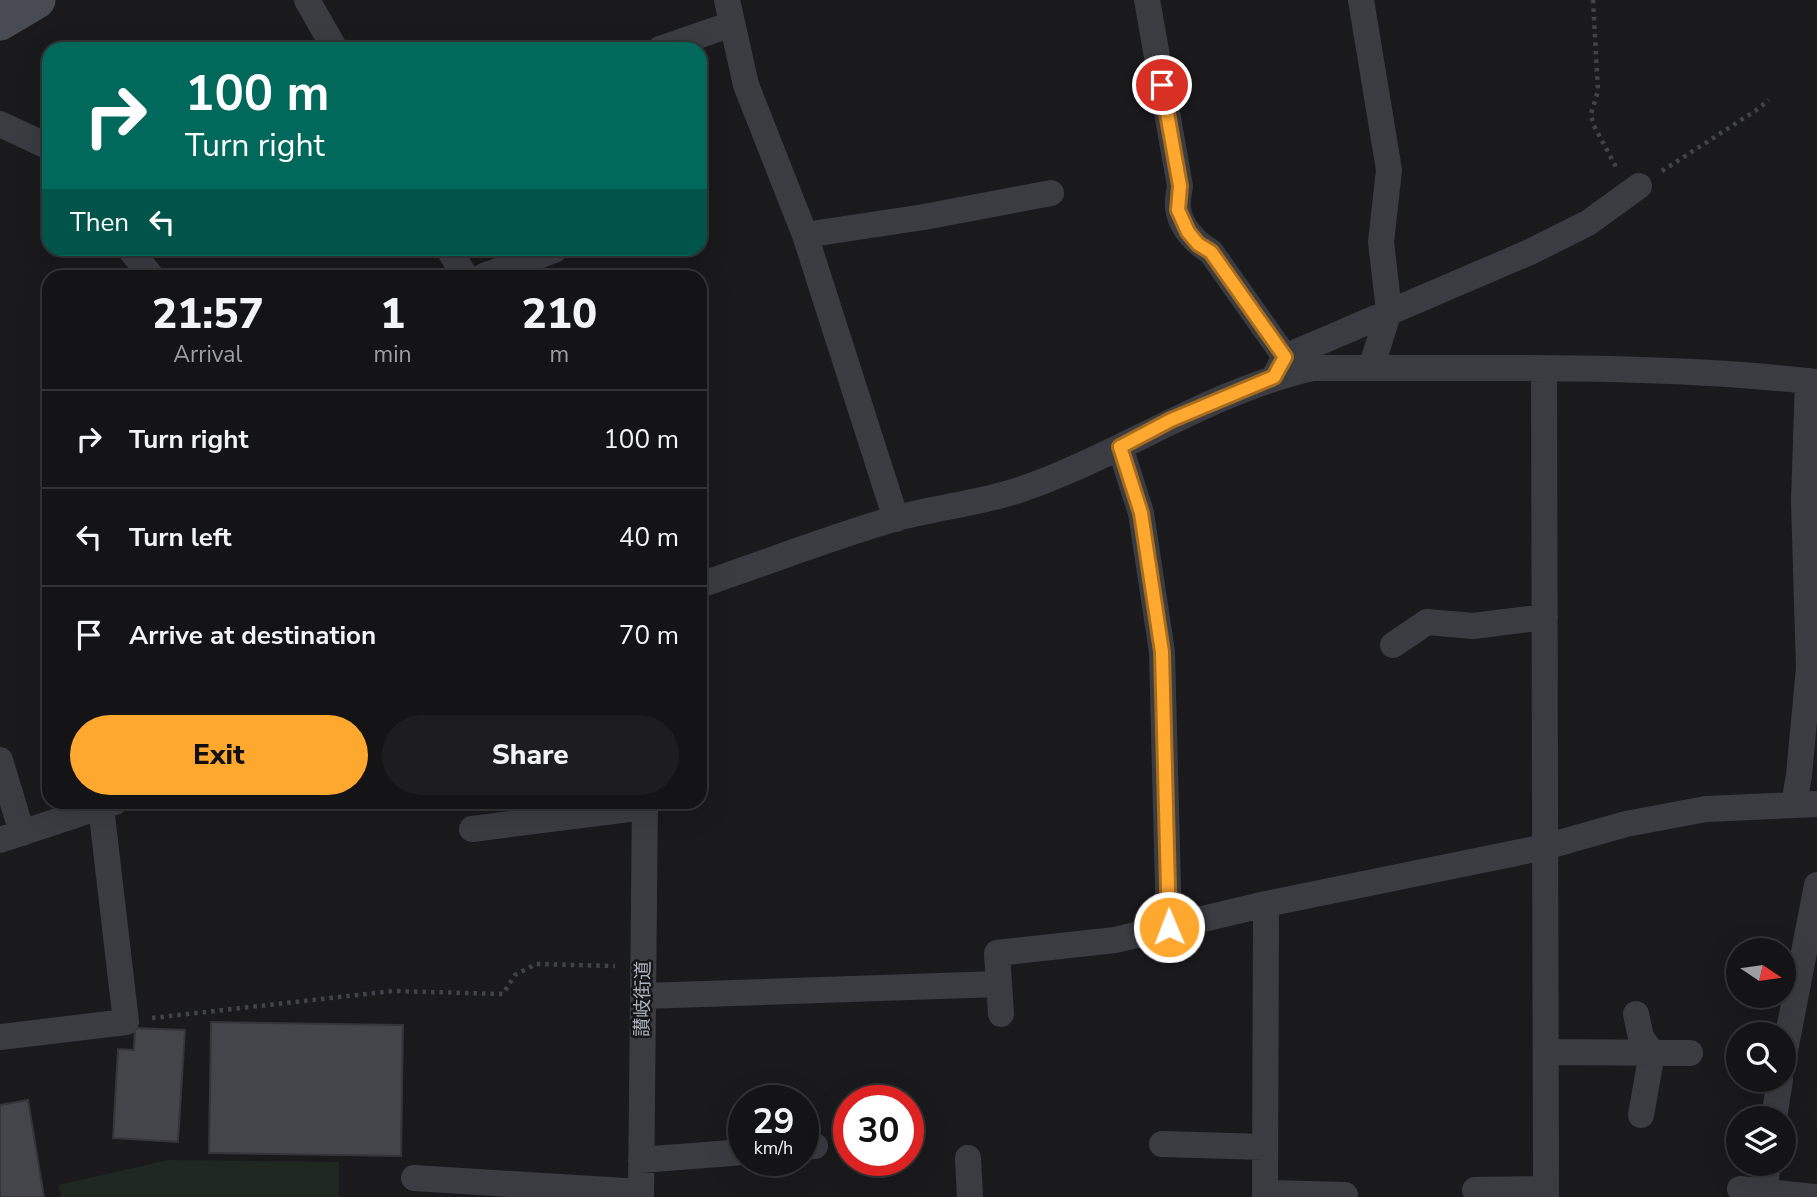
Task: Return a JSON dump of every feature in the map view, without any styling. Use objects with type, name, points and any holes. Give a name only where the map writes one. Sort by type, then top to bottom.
[{"type":"main road","points":[[0,22],[37,0]]},
{"type":"street","points":[[307,0],[331,42]]},
{"type":"street","points":[[1147,0],[1180,186],[1178,210],[1188,232],[1198,244],[1211,252],[1280,367]]},
{"type":"street","points":[[1361,0],[1389,170],[1381,242],[1389,311],[1371,368]]},
{"type":"street","points":[[673,42],[730,12],[747,85],[804,235],[896,519]]},
{"type":"street","points":[[0,124],[42,144]]},
{"type":"street","points":[[707,583],[896,519],[1021,489],[1120,447],[1389,311],[1564,235],[1588,223],[1635,190]]},
{"type":"street","points":[[804,235],[924,217],[1051,193]]},
{"type":"street","points":[[135,256],[146,270]]},
{"type":"street","points":[[500,270],[538,256]]},
{"type":"street","points":[[1001,1014],[996,953],[1115,940],[1266,904],[1545,847],[1626,824],[1706,809],[1805,805],[1800,775],[1813,668],[1804,501],[1812,382],[1731,373],[1632,368],[1280,367]]},
{"type":"street","points":[[1475,1190],[1546,1193],[1544,369]]},
{"type":"street","points":[[1120,447],[1141,513],[1162,652],[1169,927]]},
{"type":"street","points":[[1393,645],[1427,621],[1473,626],[1545,617]]},
{"type":"street","points":[[0,760],[11,837],[94,809]]},
{"type":"street","points":[[0,1037],[126,1022],[109,809]]},
{"type":"street","points":[[472,829],[610,809]]},
{"type":"street","name":"讃岐街道","points":[[641,1194],[645,809]]},
{"type":"street","points":[[1791,1022],[1817,885]]},
{"type":"street","points":[[1266,904],[1265,1195],[1345,1195]]},
{"type":"street","points":[[643,996],[999,984]]},
{"type":"street","points":[[1636,1014],[1642,1037],[1652,1053],[1641,1115]]},
{"type":"street","points":[[1546,1052],[1690,1053]]},
{"type":"street","points":[[1161,1144],[1265,1147]]},
{"type":"street","points":[[641,1160],[728,1153]]},
{"type":"street","points":[[968,1158],[970,1197]]},
{"type":"street","points":[[1761,1176],[1752,1190],[1813,1197]]},
{"type":"street","points":[[414,1178],[641,1194]]},
{"type":"path","points":[[1593,0],[1598,91],[1591,114],[1593,124],[1635,190],[1769,100]]},
{"type":"path","points":[[126,1022],[393,991],[503,994],[514,975],[536,964],[643,968]]},
{"type":"shaded area","points":[[168,1160],[339,1162],[339,1197],[61,1197],[59,1185]]},
{"type":"building","points":[[211,1022],[403,1025],[401,1156],[209,1153]]},
{"type":"building","points":[[135,1028],[185,1030],[178,1142],[113,1138],[118,1049],[134,1050]]},
{"type":"building","points":[[28,1100],[44,1197],[0,1197],[0,1105]]},
{"type":"route","points":[[1162,85],[1180,186],[1178,210],[1188,232],[1198,244],[1211,252],[1285,357],[1274,377],[1171,420],[1120,447],[1141,513],[1162,652],[1169,927]]}]
